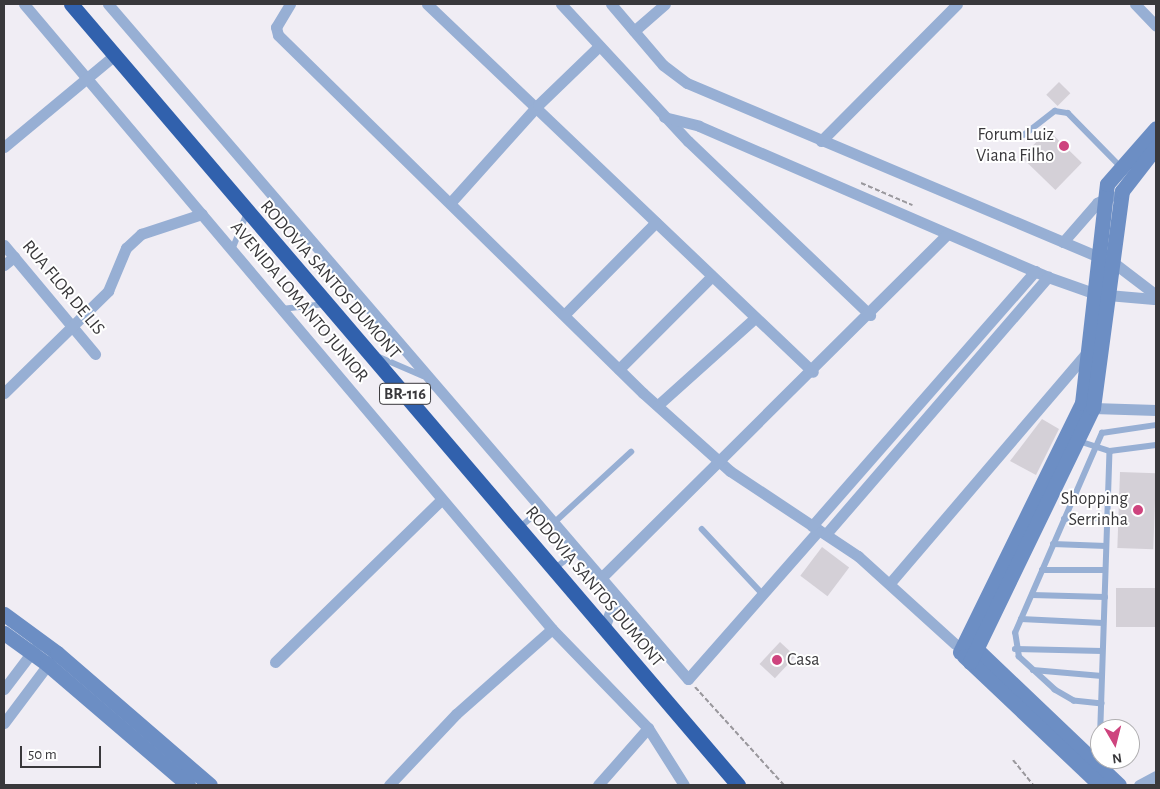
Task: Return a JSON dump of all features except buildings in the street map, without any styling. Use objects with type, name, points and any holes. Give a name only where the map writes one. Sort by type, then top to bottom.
[{"type":"highway","name":"RODOVIA SANTOS DUMONT","points":[[71,4],[247,214],[330,303],[738,785]]},
{"type":"street","name":"AVENIDA LOMANTO JUNIOR","points":[[24,4],[441,500],[552,629],[610,686],[648,728],[684,785]]},
{"type":"street","points":[[108,4],[430,379],[581,550],[615,598],[688,679],[761,592],[1048,278]]},
{"type":"street","points":[[290,4],[276,26],[278,35],[451,202],[619,369],[720,464],[819,530],[890,583],[966,650],[1099,775],[1119,785]]},
{"type":"street","points":[[427,4],[538,105],[711,277],[813,372]]},
{"type":"street","points":[[561,4],[664,117],[870,315]]},
{"type":"street","points":[[612,4],[663,65],[687,83],[1108,261],[1156,296]]},
{"type":"street","points":[[634,31],[665,4]]},
{"type":"street","points":[[821,141],[957,4]]},
{"type":"street","points":[[1135,4],[1156,26]]},
{"type":"street","points":[[451,202],[538,105],[599,46]]},
{"type":"street","points":[[4,147],[86,77],[115,55]]},
{"type":"street","points":[[664,117],[700,126],[1048,278],[1103,295],[1156,300]]},
{"type":"street","points":[[1108,261],[1107,184],[1156,128]]},
{"type":"street","points":[[1063,242],[1097,203],[1122,191],[1156,148]]},
{"type":"street","points":[[966,650],[1079,440],[1088,405],[1108,261],[1122,191]]},
{"type":"street","points":[[4,393],[74,328],[108,291],[126,248],[141,234],[202,214]]},
{"type":"street","points":[[565,314],[656,222]]},
{"type":"street","points":[[601,578],[813,372],[947,234]]},
{"type":"street","name":"RUA FLOR DE LIS","points":[[4,245],[95,354]]},
{"type":"street","points":[[4,266],[14,257]]},
{"type":"street","points":[[819,530],[1035,271]]},
{"type":"street","points":[[619,369],[711,277]]},
{"type":"street","points":[[1088,405],[1089,350],[1103,295]]},
{"type":"street","points":[[658,405],[755,318]]},
{"type":"street","points":[[890,583],[1089,350]]},
{"type":"street","points":[[1088,405],[1156,410]]},
{"type":"street","points":[[275,662],[441,500]]},
{"type":"street","points":[[604,628],[615,598]]},
{"type":"street","points":[[4,614],[58,653],[210,785]]},
{"type":"street","points":[[389,785],[456,714],[552,629]]},
{"type":"street","points":[[4,633],[47,664],[188,785]]},
{"type":"street","points":[[4,689],[40,640]]},
{"type":"street","points":[[4,724],[47,664],[58,653]]},
{"type":"street","points":[[598,785],[648,728]]},
{"type":"street","points":[[1139,785],[1156,776]]},
{"type":"lane","points":[[1024,135],[1055,111],[1068,113],[1121,168]]},
{"type":"lane","points":[[232,250],[247,214]]},
{"type":"lane","points":[[282,310],[330,303]]},
{"type":"lane","points":[[370,352],[430,379]]},
{"type":"lane","points":[[1079,440],[1113,428],[1156,425]]},
{"type":"lane","points":[[1079,440],[1110,451],[1156,445]]},
{"type":"lane","points":[[1015,650],[1021,619],[1064,519],[1079,440]]},
{"type":"lane","points":[[1101,719],[1102,651],[1110,451]]},
{"type":"lane","points":[[556,521],[631,452]]},
{"type":"lane","points":[[519,528],[544,507]]},
{"type":"lane","points":[[1064,519],[1107,518]]},
{"type":"lane","points":[[702,529],[761,592]]},
{"type":"lane","points":[[1053,544],[1106,546]]},
{"type":"lane","points":[[554,569],[581,550]]},
{"type":"lane","points":[[1042,570],[1105,570]]},
{"type":"lane","points":[[1032,596],[1105,597]]},
{"type":"lane","points":[[1021,619],[1103,623]]},
{"type":"lane","points":[[1015,650],[1102,651]]},
{"type":"lane","points":[[1015,650],[1033,670],[1064,697],[1102,704]]},
{"type":"lane","points":[[1033,670],[1102,676]]},
{"type":"path","points":[[688,679],[784,785]]},
{"type":"path","points":[[1013,760],[1033,785]]},
{"type":"place","name":"Forum Luiz Viana Filho","points":[[1064,146]]},
{"type":"place","name":"Shopping Serrinha","points":[[1138,510]]},
{"type":"place","name":"Casa","points":[[777,660]]}]
